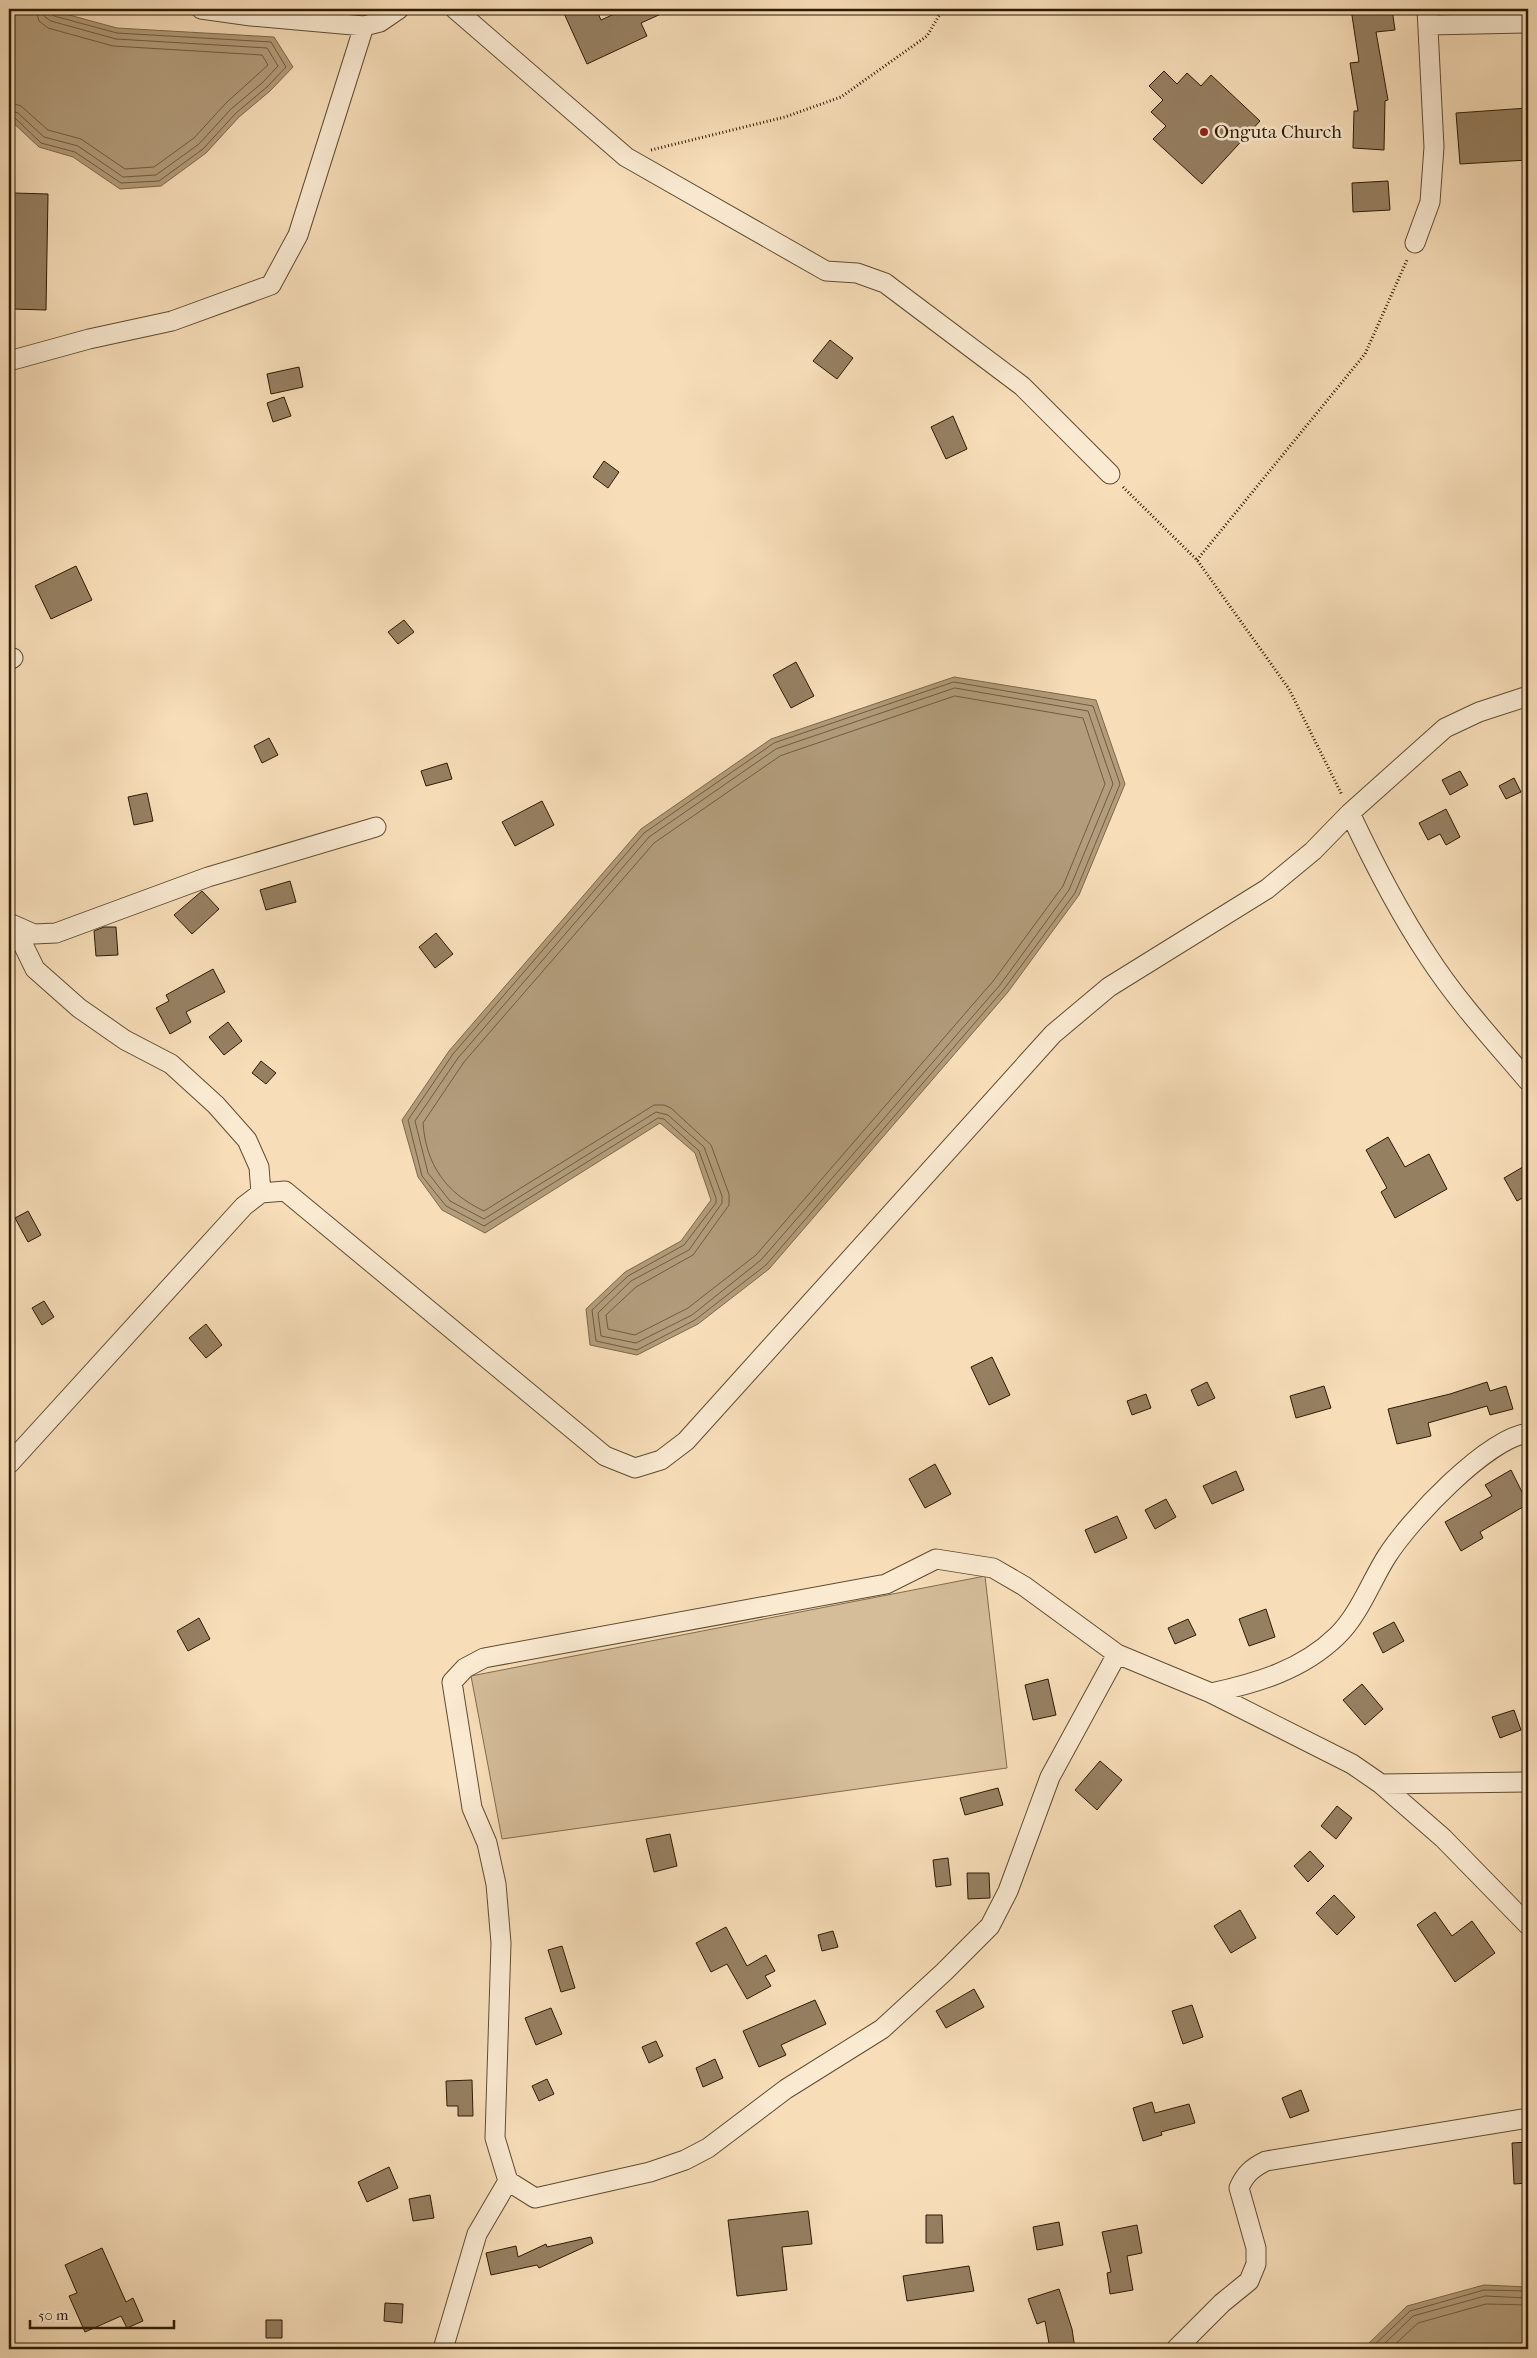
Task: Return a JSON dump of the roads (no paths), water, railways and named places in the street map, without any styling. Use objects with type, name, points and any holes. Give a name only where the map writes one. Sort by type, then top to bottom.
[{"type":"street","points":[[202,9],[251,16],[364,26],[380,22],[399,9]]},
{"type":"street","points":[[455,9],[626,157],[826,271],[857,273],[885,283],[1022,386],[1110,474]]},
{"type":"street","points":[[1415,243],[1430,202],[1434,148],[1428,17],[1528,23]]},
{"type":"street","points":[[9,361],[89,339],[172,321],[271,285],[298,235],[364,26]]},
{"type":"street","points":[[9,1464],[238,1214],[261,1193],[285,1191],[605,1456],[635,1468],[661,1460],[686,1441],[1053,1034],[1109,987],[1268,888],[1314,851],[1350,813],[1445,728],[1480,712],[1528,696]]},
{"type":"street","points":[[1350,813],[1380,875],[1428,957],[1472,1014],[1528,1081]]},
{"type":"street","points":[[11,925],[34,934],[56,933],[208,876],[376,827]]},
{"type":"street","points":[[11,925],[35,969],[79,1008],[125,1040],[171,1064],[216,1105],[247,1140],[258,1167],[261,1193]]},
{"type":"street","points":[[1211,1693],[1256,1684],[1276,1676],[1299,1663],[1337,1636],[1349,1620],[1389,1554],[1423,1512],[1475,1461],[1496,1447],[1528,1434]]},
{"type":"street","points":[[1117,1654],[1050,1777],[1008,1891],[990,1926],[882,2029],[786,2089],[708,2148],[685,2160],[650,2172],[535,2198],[508,2181],[495,2138],[500,1943],[496,1884],[487,1843],[472,1808],[452,1682],[465,1668],[484,1658],[886,1584],[936,1560],[993,1568],[1024,1586],[1117,1654],[1211,1693],[1352,1764],[1381,1784],[1443,1838],[1528,1925]]},
{"type":"street","points":[[1381,1784],[1528,1782]]},
{"type":"street","points":[[1176,2349],[1222,2303],[1249,2281],[1256,2264],[1256,2248],[1239,2188],[1244,2176],[1254,2167],[1266,2161],[1528,2118]]},
{"type":"street","points":[[443,2349],[478,2234],[508,2181]]},
{"type":"water","points":[[9,9],[51,10],[117,28],[274,37],[293,67],[270,91],[239,117],[206,153],[161,186],[120,189],[73,157],[39,147],[9,119]]},
{"type":"water","points":[[954,677],[1096,700],[1125,784],[1079,895],[1008,992],[769,1269],[698,1324],[637,1355],[590,1345],[586,1309],[625,1272],[681,1241],[711,1200],[695,1153],[660,1123],[485,1233],[442,1210],[418,1177],[402,1120],[449,1051],[641,829],[771,739]]},
{"type":"water","points":[[1484,2285],[1528,2287],[1528,2349],[1363,2349],[1407,2306]]},
{"type":"place","name":"Onguta Church","points":[[1204,132]]}]
